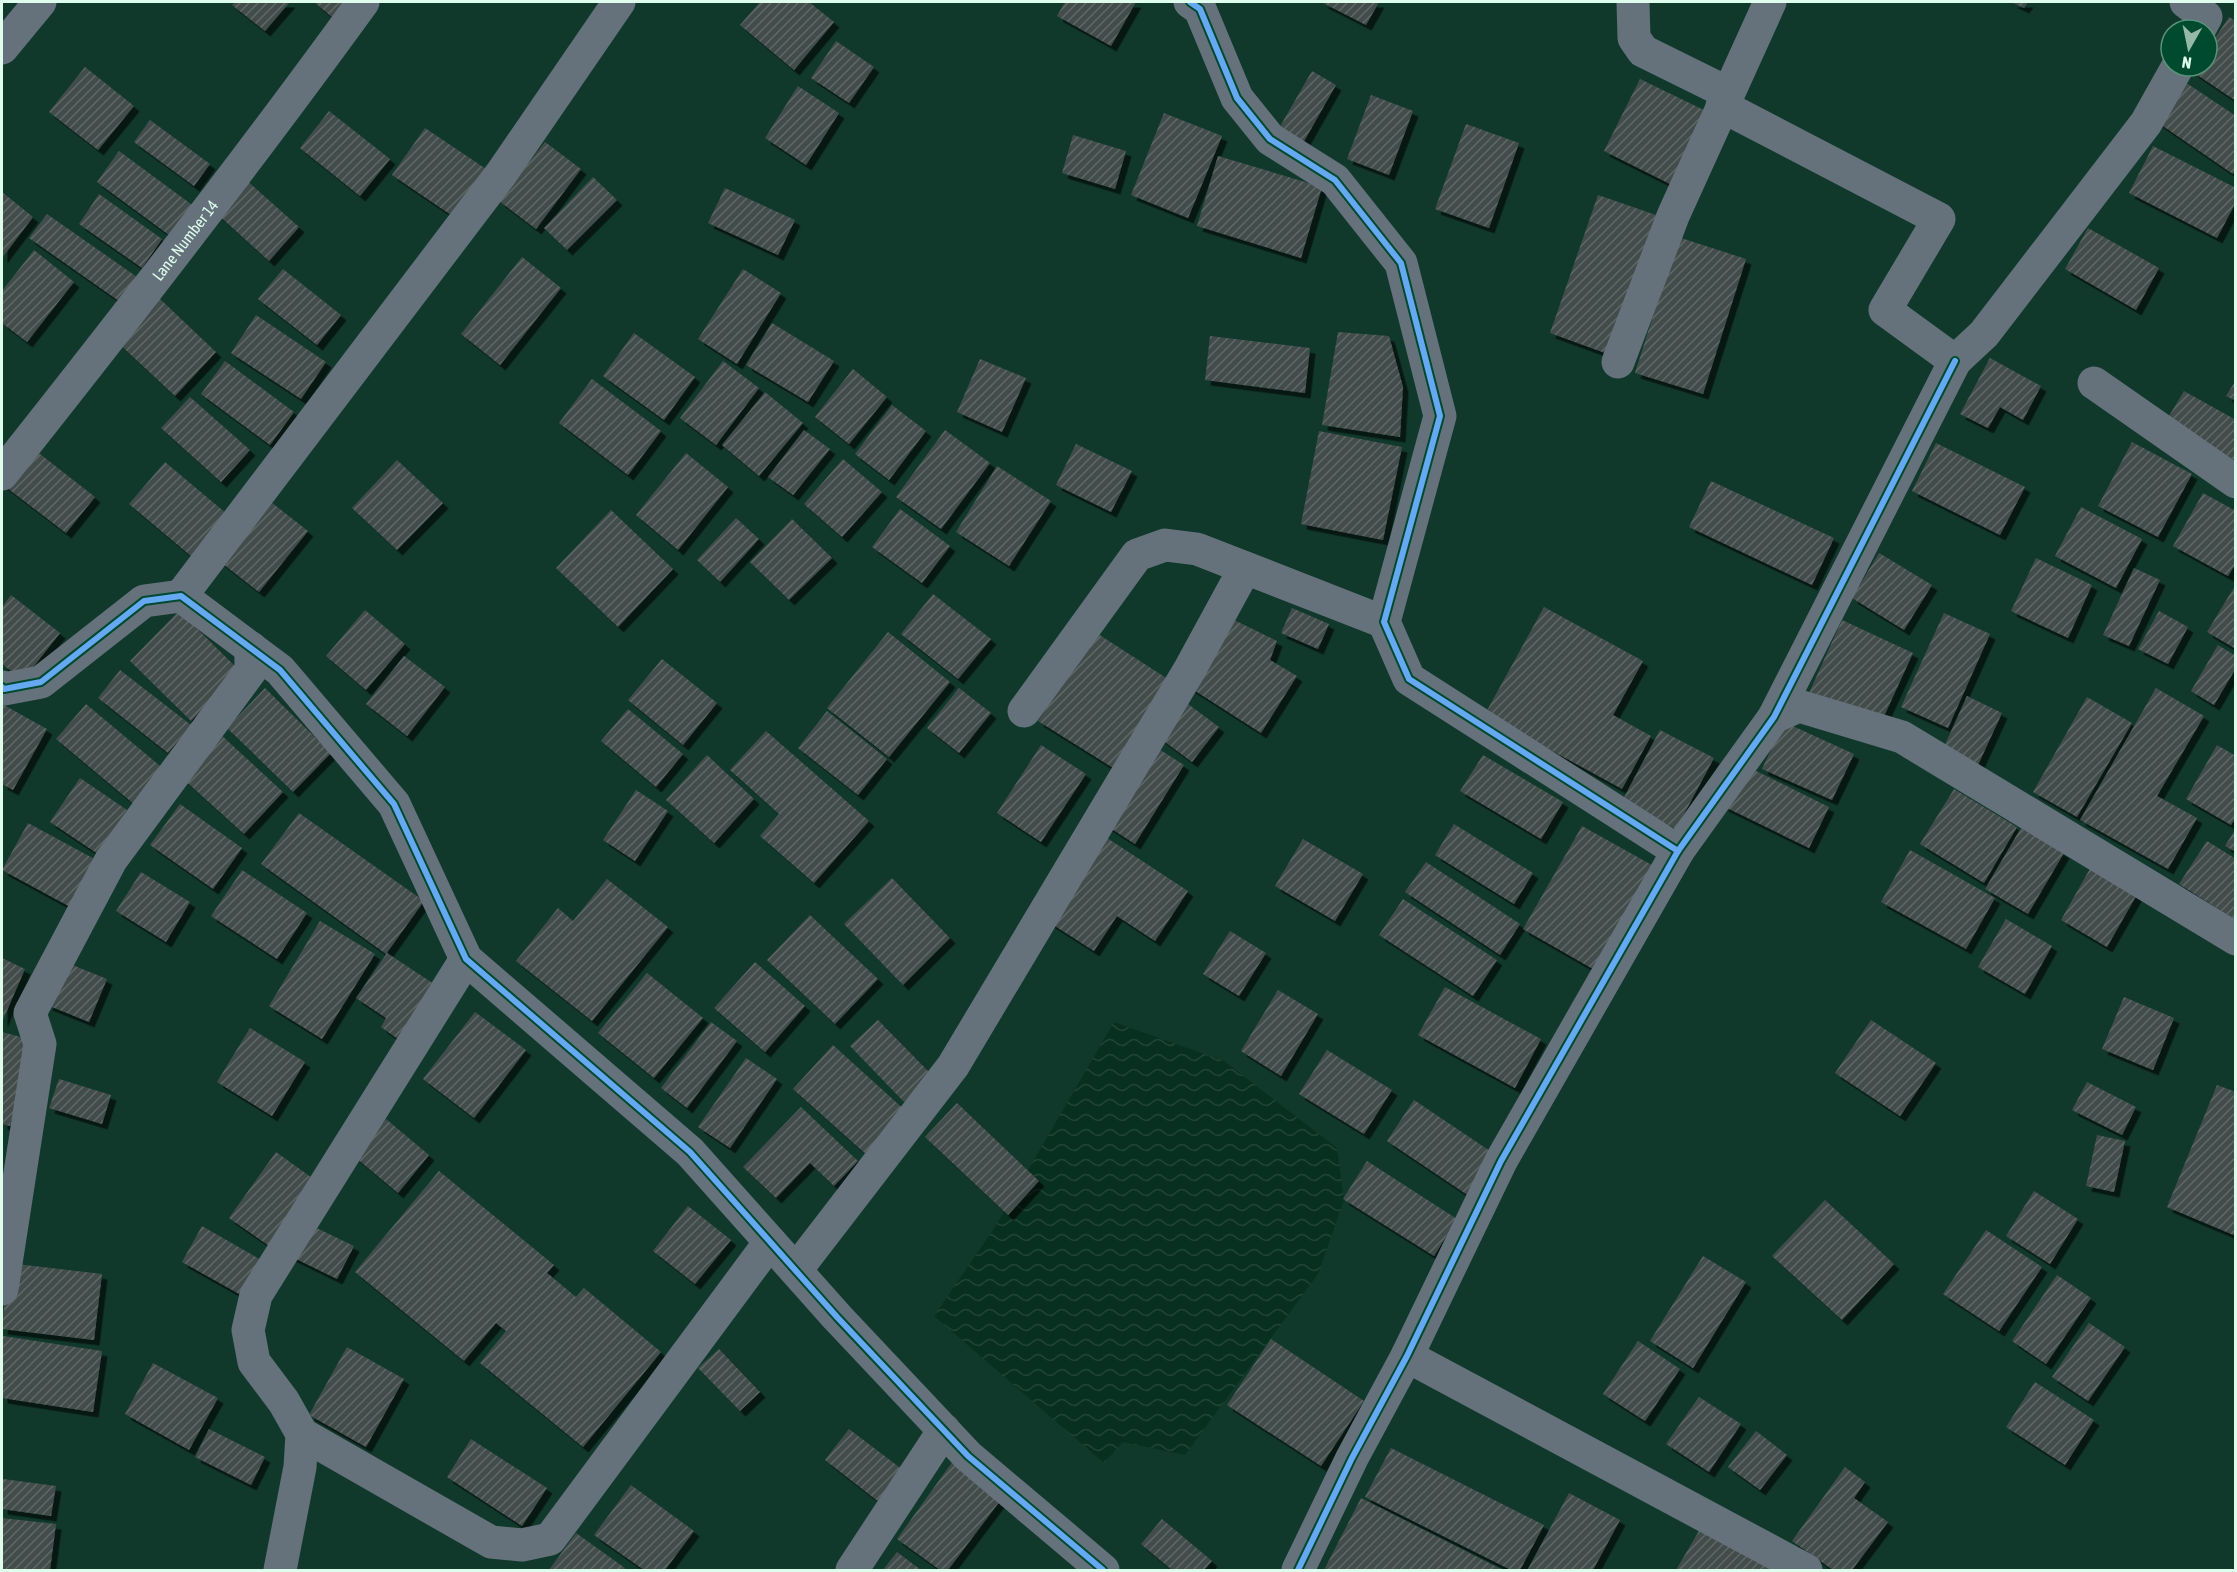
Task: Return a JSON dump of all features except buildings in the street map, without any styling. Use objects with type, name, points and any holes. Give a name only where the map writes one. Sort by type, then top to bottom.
[{"type":"street","points":[[2,48],[40,2]]},
{"type":"street","name":"Lane Number 14","points":[[2,474],[120,327],[275,123],[363,2]]},
{"type":"street","points":[[181,596],[501,174],[618,2]]},
{"type":"street","points":[[1633,2],[1634,38],[1643,51],[1725,100],[1939,219],[1885,310],[1955,361]]},
{"type":"street","points":[[1618,362],[1672,216],[1770,2]]},
{"type":"street","points":[[2186,2],[2205,18]]},
{"type":"street","points":[[1198,4],[1237,98],[1270,139],[1335,180],[1401,263],[1440,416],[1384,622],[1409,679],[1678,852]]},
{"type":"street","points":[[1298,1570],[1352,1458],[1407,1356],[1501,1161],[1678,852],[1774,717],[1955,361],[1984,334],[2146,123],[2171,78]]},
{"type":"street","points":[[2094,383],[2235,482]]},
{"type":"street","points":[[1024,711],[1137,555],[1165,545],[1197,549],[1384,622]]},
{"type":"street","points":[[796,1270],[953,1066],[1190,669],[1245,568]]},
{"type":"street","points":[[2,687],[4,689],[41,682],[144,601],[181,596],[280,670],[394,804],[466,959],[690,1152],[837,1317],[968,1456],[1103,1570]]},
{"type":"street","points":[[2,1289],[40,1044],[30,1012],[111,860],[251,670],[251,648]]},
{"type":"street","points":[[1774,717],[1800,706],[1902,737],[2235,939]]},
{"type":"street","points":[[466,959],[256,1295],[248,1330],[254,1362],[284,1402],[302,1434],[491,1542],[522,1545],[550,1539],[770,1242]]},
{"type":"street","points":[[1407,1356],[1806,1570]]},
{"type":"street","points":[[852,1570],[944,1430]]},
{"type":"street","points":[[280,1570],[300,1467],[302,1434]]},
{"type":"water","points":[[1114,1022],[1224,1061],[1337,1148],[1344,1200],[1318,1274],[1185,1455],[1123,1442],[1104,1463],[934,1316],[995,1227]]},
{"type":"cycle path","points":[[1190,2],[1200,9],[1237,98],[1270,139],[1335,180],[1401,263],[1440,416],[1384,622],[1409,679],[1678,851]]},
{"type":"cycle path","points":[[1298,1570],[1352,1458],[1407,1356],[1501,1161],[1678,851],[1774,717],[1955,361]]},
{"type":"cycle path","points":[[2,687],[4,689],[41,682],[144,601],[181,596],[280,670],[394,804],[466,959],[690,1152],[837,1317],[968,1456],[1103,1570]]}]
